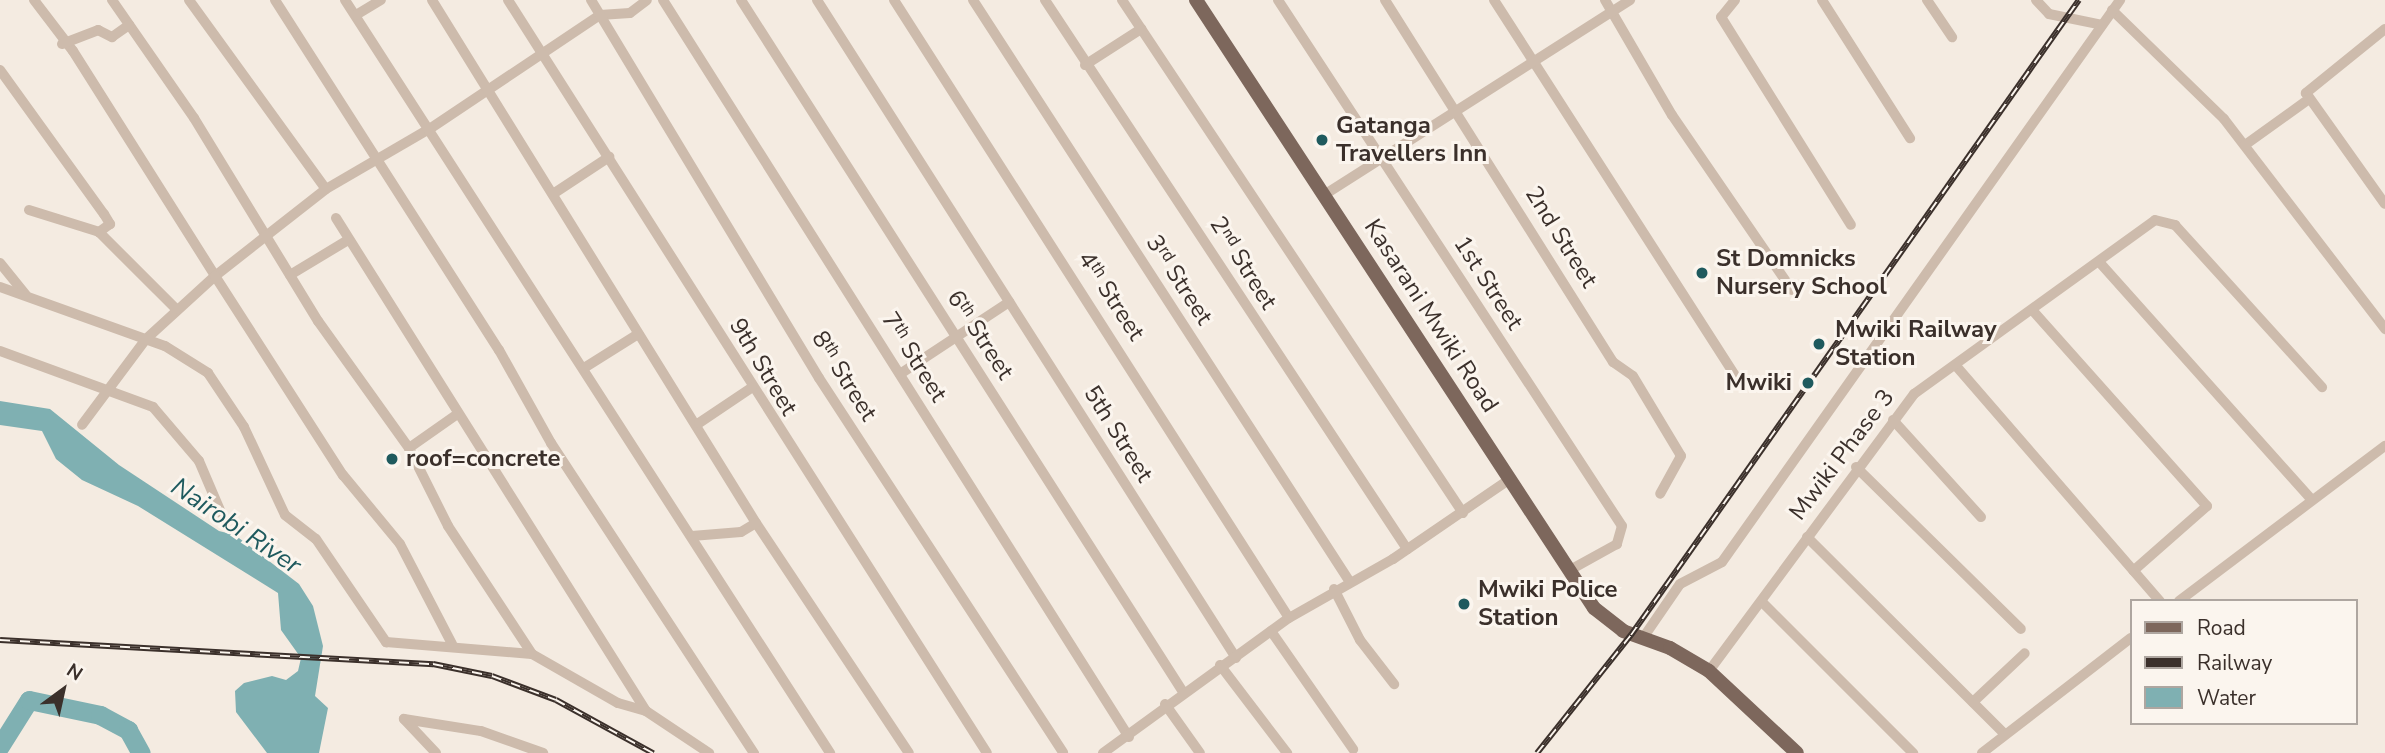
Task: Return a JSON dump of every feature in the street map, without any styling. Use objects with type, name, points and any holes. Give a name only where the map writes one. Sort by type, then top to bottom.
[{"type":"main road","name":"Kasarani Mwiki Road","points":[[1196,0],[1602,617],[1710,671],[1797,753]]},
{"type":"street","points":[[34,0],[62,44],[73,51],[343,475],[400,544],[452,644]]},
{"type":"street","points":[[112,0],[270,239],[290,275],[410,448],[448,526],[532,654],[618,703],[646,711],[709,753]]},
{"type":"street","points":[[189,0],[326,189]]},
{"type":"street","points":[[275,0],[754,753]]},
{"type":"street","points":[[345,0],[431,128],[830,753]]},
{"type":"street","points":[[356,15],[381,0]]},
{"type":"street","points":[[432,0],[556,192],[638,334],[699,423],[756,523],[909,753]]},
{"type":"street","name":"9th Street","points":[[509,0],[544,50],[751,388],[987,753]]},
{"type":"street","name":"8ᵗʰ Street","points":[[591,0],[819,378],[1063,753]]},
{"type":"street","points":[[82,425],[146,339],[176,309],[215,276],[270,239],[326,189],[431,128],[489,85],[600,15],[630,13],[648,0]]},
{"type":"street","name":"7ᵗʰ Street","points":[[663,0],[1129,737]]},
{"type":"street","name":"6ᵗʰ Street","points":[[741,0],[1183,692]]},
{"type":"street","name":"5th Street","points":[[817,0],[962,233],[1009,302],[1236,658]]},
{"type":"street","name":"4ᵗʰ Street","points":[[894,0],[1289,618]]},
{"type":"street","name":"3ʳᵈ Street","points":[[973,0],[1350,582]]},
{"type":"street","name":"2ⁿᵈ Street","points":[[1045,0],[1085,65],[1407,549]]},
{"type":"street","points":[[1122,0],[1463,513]]},
{"type":"street","name":"1st Street","points":[[1278,0],[1622,526],[1617,544],[1570,570]]},
{"type":"street","name":"2nd Street","points":[[1385,0],[1613,362],[1633,376],[1681,456],[1660,494]]},
{"type":"street","points":[[1494,0],[1534,58],[1737,378]]},
{"type":"street","points":[[1605,0],[1672,116],[1792,290]]},
{"type":"street","points":[[1324,195],[1383,162],[1534,58],[1630,0]]},
{"type":"street","points":[[1735,0],[1721,17],[1851,225]]},
{"type":"street","points":[[1822,0],[1910,138]]},
{"type":"street","points":[[1927,0],[1952,37]]},
{"type":"street","points":[[2036,0],[2049,14],[2102,24]]},
{"type":"street","points":[[1643,638],[1685,579],[1722,562],[2120,0]]},
{"type":"street","points":[[2112,10],[2202,93],[2245,145],[2385,329]]},
{"type":"street","points":[[62,44],[98,30],[112,37],[129,25]]},
{"type":"street","points":[[1085,65],[1141,29]]},
{"type":"street","points":[[2385,29],[2308,89],[2309,99],[2385,204]]},
{"type":"street","points":[[0,70],[104,214],[110,224],[99,232]]},
{"type":"street","points":[[2245,145],[2309,99]]},
{"type":"street","points":[[556,192],[609,158]]},
{"type":"street","points":[[29,210],[99,232],[176,309]]},
{"type":"street","points":[[336,218],[456,415],[646,711]]},
{"type":"street","name":"Mwiki Phase 3","points":[[1710,671],[1762,602],[1856,467],[1929,380],[1957,367],[2101,264],[2155,220],[2169,220],[2322,387]]},
{"type":"street","points":[[290,275],[348,240]]},
{"type":"street","points":[[0,263],[26,295]]},
{"type":"street","points":[[2101,264],[2309,497]]},
{"type":"street","points":[[0,287],[146,339],[208,373],[244,427],[285,515],[316,539],[386,642],[452,644],[491,654],[532,654]]},
{"type":"street","points":[[900,374],[1009,302]]},
{"type":"street","points":[[2034,312],[2207,506],[2133,571]]},
{"type":"street","points":[[584,368],[638,334]]},
{"type":"street","points":[[0,351],[109,388],[152,407],[185,439],[222,515]]},
{"type":"street","points":[[1957,367],[2158,599]]},
{"type":"street","points":[[699,423],[751,388]]},
{"type":"street","points":[[410,448],[456,415]]},
{"type":"street","points":[[1893,420],[1981,517]]},
{"type":"street","points":[[2182,599],[2309,497],[2385,446]]},
{"type":"street","points":[[1856,467],[2021,629]]},
{"type":"street","points":[[1107,752],[1129,737],[1165,704],[1236,658],[1289,618],[1334,589],[1407,549],[1463,513],[1510,478]]},
{"type":"street","points":[[692,536],[741,532],[756,523]]},
{"type":"street","points":[[1807,537],[2005,734]]},
{"type":"street","points":[[1334,589],[1360,640],[1394,684]]},
{"type":"street","points":[[1762,602],[1913,753]]},
{"type":"street","points":[[1271,631],[1353,750]]},
{"type":"street","points":[[1982,753],[2130,639]]},
{"type":"street","points":[[1973,702],[2025,653]]},
{"type":"street","points":[[1220,666],[1287,753]]},
{"type":"street","points":[[1165,704],[1200,753]]},
{"type":"street","points":[[436,753],[404,719],[481,731],[543,753]]},
{"type":"water","points":[[0,401],[50,409],[119,465],[219,531],[235,535],[299,584],[313,606],[323,646],[315,696],[328,708],[319,753],[267,753],[236,712],[235,691],[244,683],[272,676],[286,680],[298,671],[301,658],[281,630],[278,593],[138,506],[82,480],[56,459],[42,431],[0,425]]},
{"type":"waterway","points":[[0,746],[29,700],[100,715],[128,730],[141,753]]},
{"type":"railway","points":[[1537,753],[1631,635],[2079,0]]},
{"type":"railway","points":[[0,640],[433,664],[492,676],[556,700],[653,753]]},
{"type":"place","name":"Gatanga Travellers Inn","points":[[1322,140]]},
{"type":"place","name":"St Domnicks Nursery School","points":[[1702,273]]},
{"type":"place","name":"Mwiki Railway Station","points":[[1819,344]]},
{"type":"place","name":"Mwiki","points":[[1808,383]]},
{"type":"place","name":"roof=concrete","points":[[392,459]]},
{"type":"place","name":"Mwiki Police Station","points":[[1464,604]]},
{"type":"water label","name":"Nairobi River","points":[[236,526]]}]
